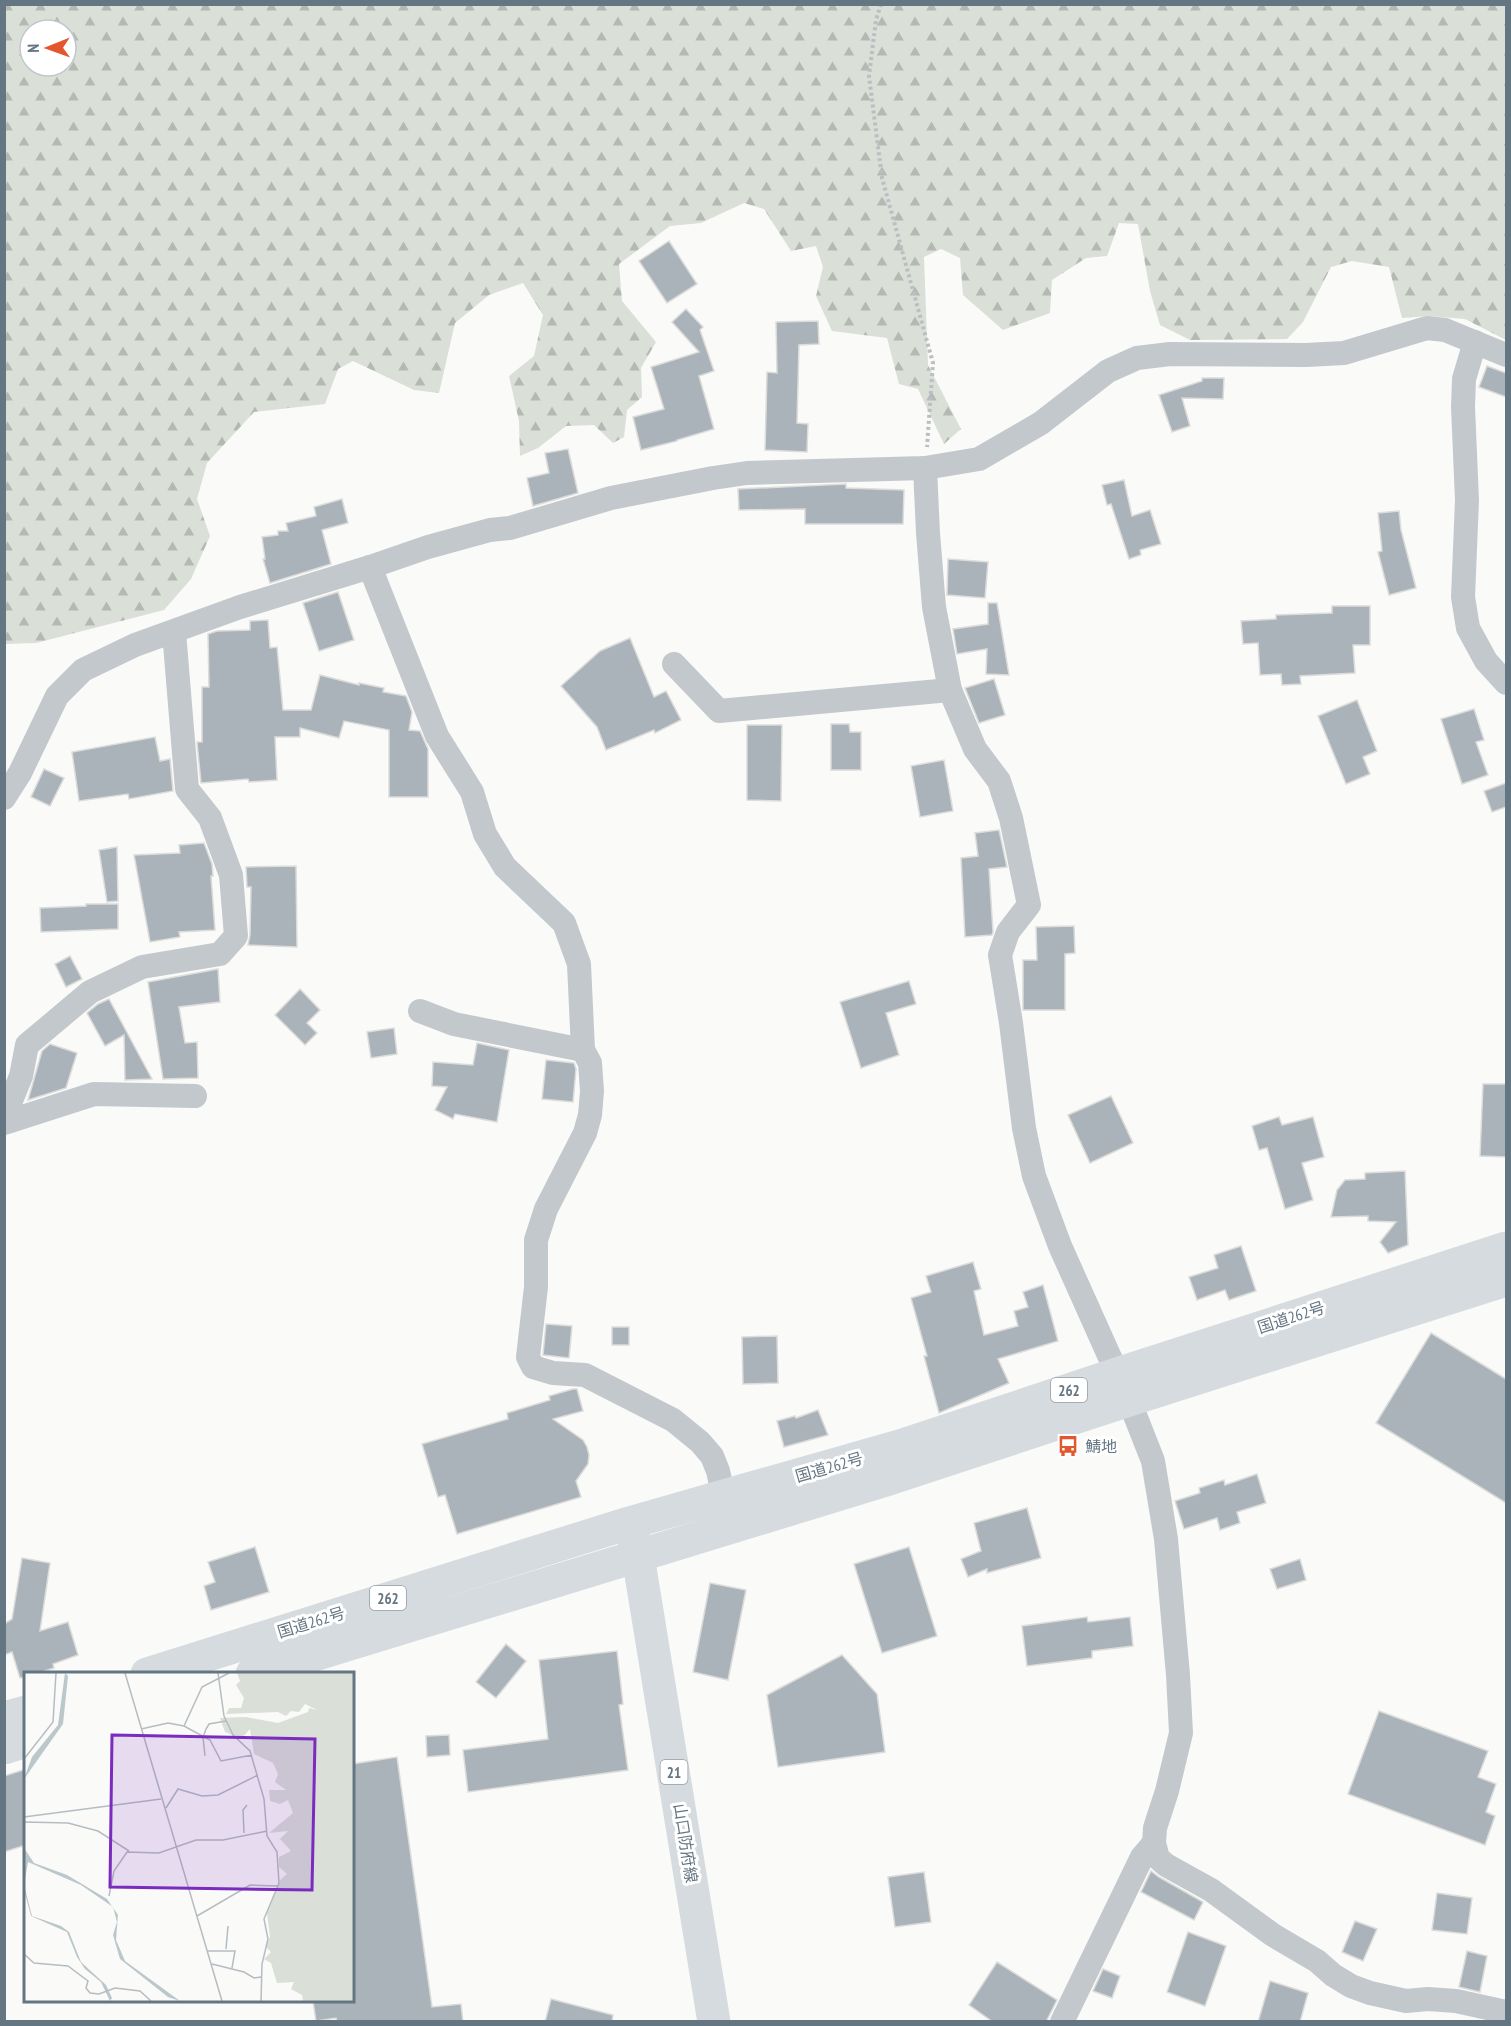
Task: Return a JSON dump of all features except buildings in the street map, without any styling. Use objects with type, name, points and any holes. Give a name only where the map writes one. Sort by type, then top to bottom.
[{"type":"main road","name":"国道262号","points":[[259,1672],[886,1480],[1123,1387],[1506,1248]]},
{"type":"main road","name":"国道262号","points":[[153,1672],[629,1523],[724,1498],[906,1444],[1123,1387],[1506,1280]]},
{"type":"main road","name":"山口防府線","points":[[629,1523],[638,1556],[714,2022]]},
{"type":"main road","points":[[4,1718],[24,1713]]},
{"type":"main road","points":[[4,1748],[24,1743]]},
{"type":"street","points":[[4,798],[20,773],[57,696],[83,670],[135,645],[428,547],[490,530],[510,528],[611,498],[713,478],[747,473],[926,468],[979,459],[1041,423],[1108,371],[1137,358],[1170,354],[1344,353],[1427,328],[1445,330],[1506,355]]},
{"type":"street","points":[[1475,342],[1464,379],[1463,398],[1467,500],[1463,597],[1468,628],[1486,661],[1506,682]]},
{"type":"street","points":[[926,468],[934,607],[950,690],[975,748],[999,781],[1011,818],[1029,905],[1008,932],[1000,955],[1024,1128],[1034,1176],[1060,1246],[1092,1313],[1153,1461],[1157,1484],[1166,1539],[1181,1733],[1167,1791],[1155,1828],[1154,1843],[1158,1858],[1166,1865],[1211,1890],[1273,1935],[1317,1960],[1351,1986],[1406,2001],[1428,1999],[1456,2001],[1506,2012]]},
{"type":"street","points":[[370,567],[437,736],[472,792],[485,834],[505,867],[564,923],[579,964],[583,1050],[590,1063],[592,1091],[590,1115],[585,1133],[546,1209],[536,1240],[536,1287],[528,1357],[533,1367],[553,1373],[585,1375],[673,1420],[700,1442],[712,1456],[724,1498]]},
{"type":"street","points":[[4,1121],[21,1076],[27,1045],[90,992],[142,967],[220,954],[236,936],[231,875],[210,818],[187,789],[174,632]]},
{"type":"street","points":[[674,664],[719,711],[950,690]]},
{"type":"street","points":[[420,1011],[454,1024],[583,1050]]},
{"type":"street","points":[[4,1121],[94,1094],[195,1096]]},
{"type":"street","points":[[1062,2022],[1142,1857],[1154,1843]]},
{"type":"path","points":[[881,4],[876,20],[869,76],[882,178],[933,363],[926,468]]},
{"type":"green space","points":[[4,5],[1506,5],[1506,340],[1465,319],[1428,316],[1402,318],[1389,267],[1352,261],[1331,267],[1303,322],[1287,339],[1190,340],[1160,325],[1150,291],[1138,224],[1119,223],[1107,256],[1086,258],[1052,280],[1050,313],[1003,330],[963,295],[960,258],[941,249],[924,257],[928,365],[961,429],[944,444],[918,389],[899,384],[887,338],[832,331],[816,296],[823,267],[816,246],[791,251],[764,209],[744,203],[701,223],[670,226],[619,264],[622,301],[656,342],[641,368],[642,397],[627,410],[624,437],[613,443],[594,425],[566,426],[538,448],[520,456],[519,421],[509,376],[534,356],[543,315],[523,283],[489,295],[455,323],[439,393],[414,390],[353,361],[338,369],[325,404],[254,412],[207,463],[197,499],[210,536],[191,579],[164,610],[36,643],[5,644]]},
{"type":"place","name":"鯖地","points":[[1068,1446]]}]
